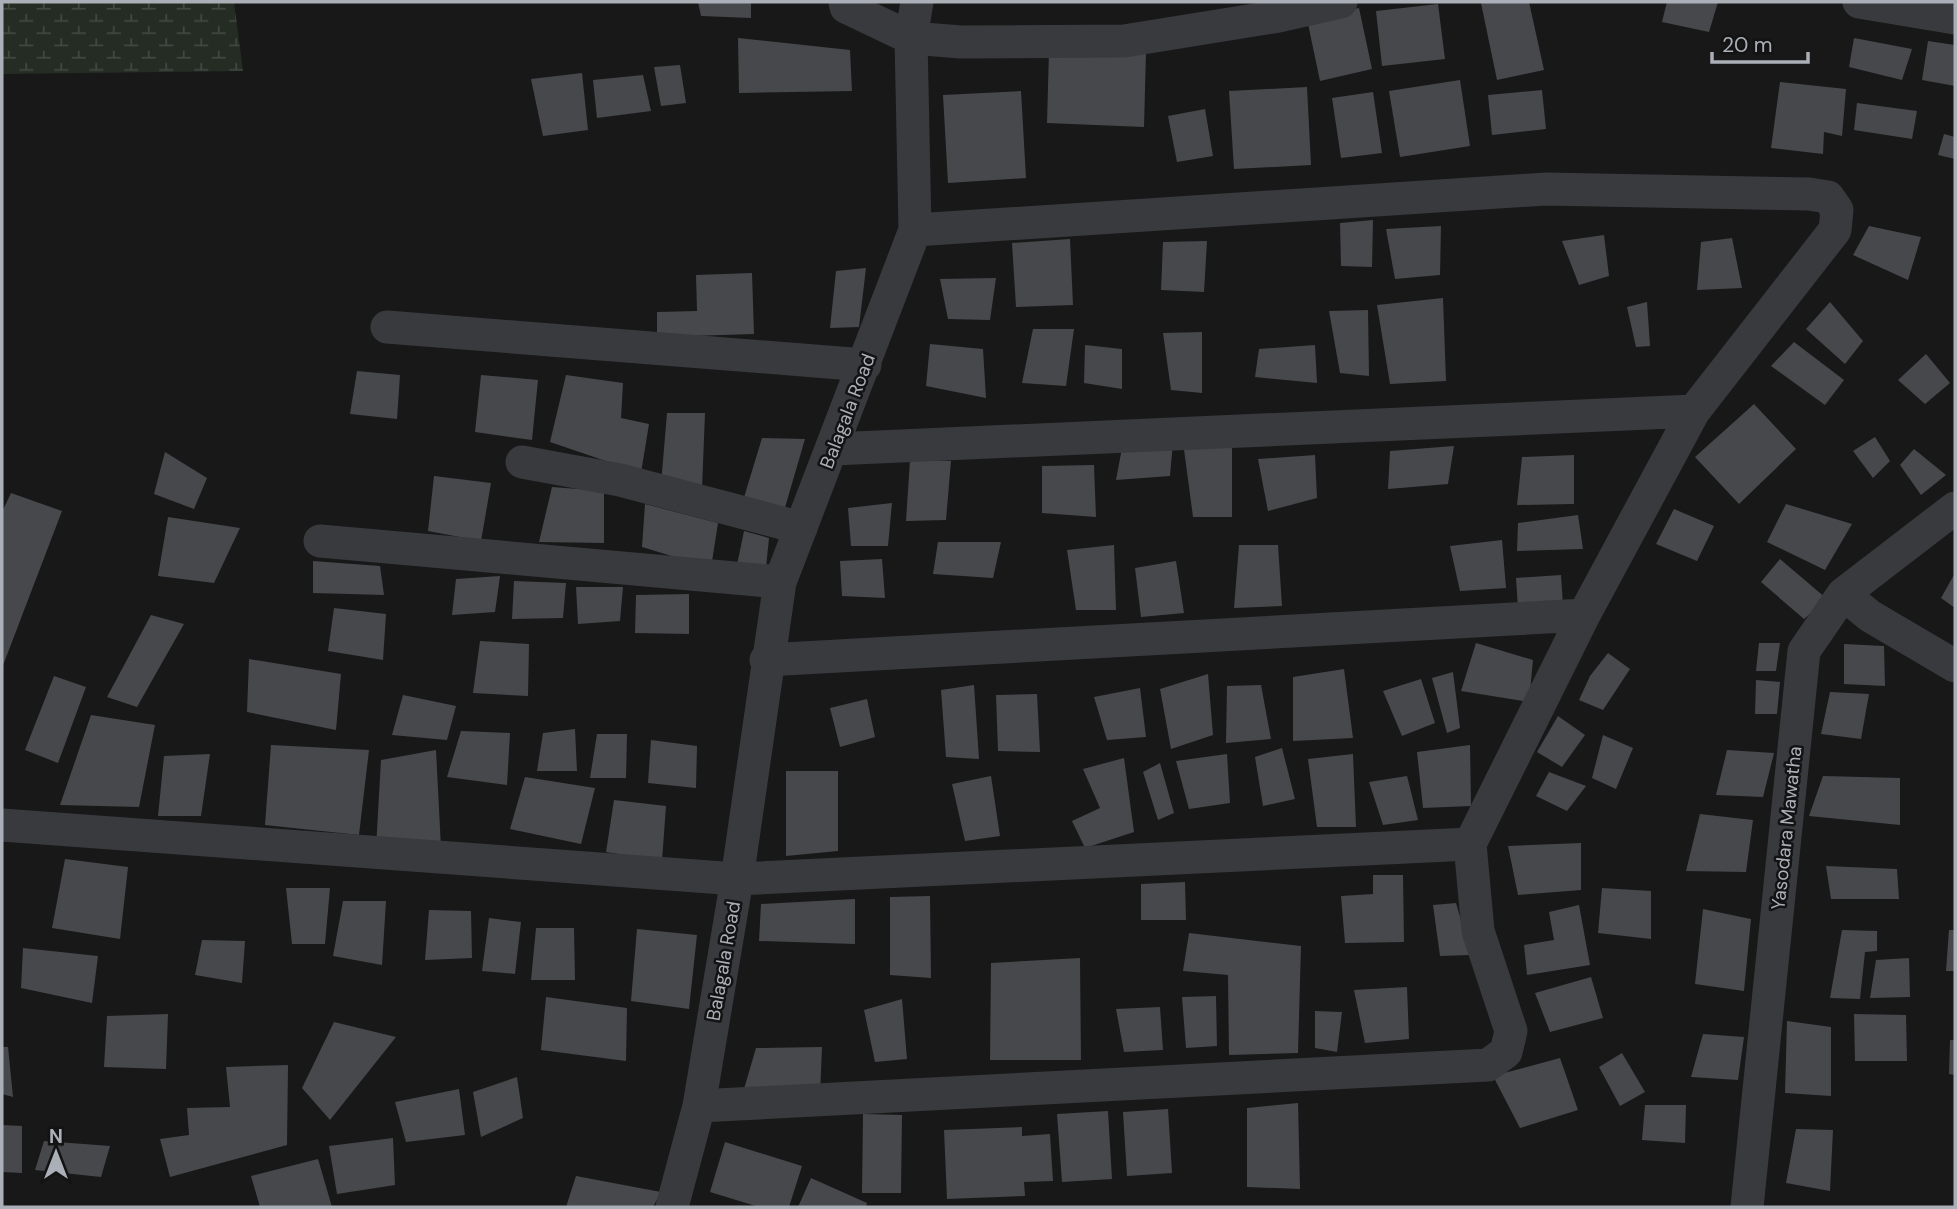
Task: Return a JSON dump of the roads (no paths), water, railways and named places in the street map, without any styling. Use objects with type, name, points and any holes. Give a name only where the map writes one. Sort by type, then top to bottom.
[{"type":"street","points":[[845,2],[846,7],[911,38],[961,42],[1124,41],[1279,16],[1341,2]]},
{"type":"street","name":"Balagala Road","points":[[672,1207],[699,1106],[737,879],[766,660],[780,582],[915,230],[911,38],[918,2]]},
{"type":"street","points":[[1859,2],[1955,18]]},
{"type":"street","points":[[699,1106],[1488,1065],[1506,1052],[1511,1031],[1478,931],[1470,844],[1584,615],[1694,411],[1835,230],[1837,209],[1828,197],[1809,194],[1546,190],[915,230]]},
{"type":"street","points":[[387,327],[865,365]]},
{"type":"street","points":[[833,449],[1694,411]]},
{"type":"street","points":[[522,462],[620,480],[802,528]]},
{"type":"street","name":"Yasodara Mawatha","points":[[1746,1207],[1804,651],[1843,594],[1955,508]]},
{"type":"street","points":[[320,541],[780,582]]},
{"type":"street","points":[[1843,594],[1870,616],[1955,666]]},
{"type":"street","points":[[766,660],[1584,615]]},
{"type":"street","points":[[2,825],[737,879],[1470,844]]}]
